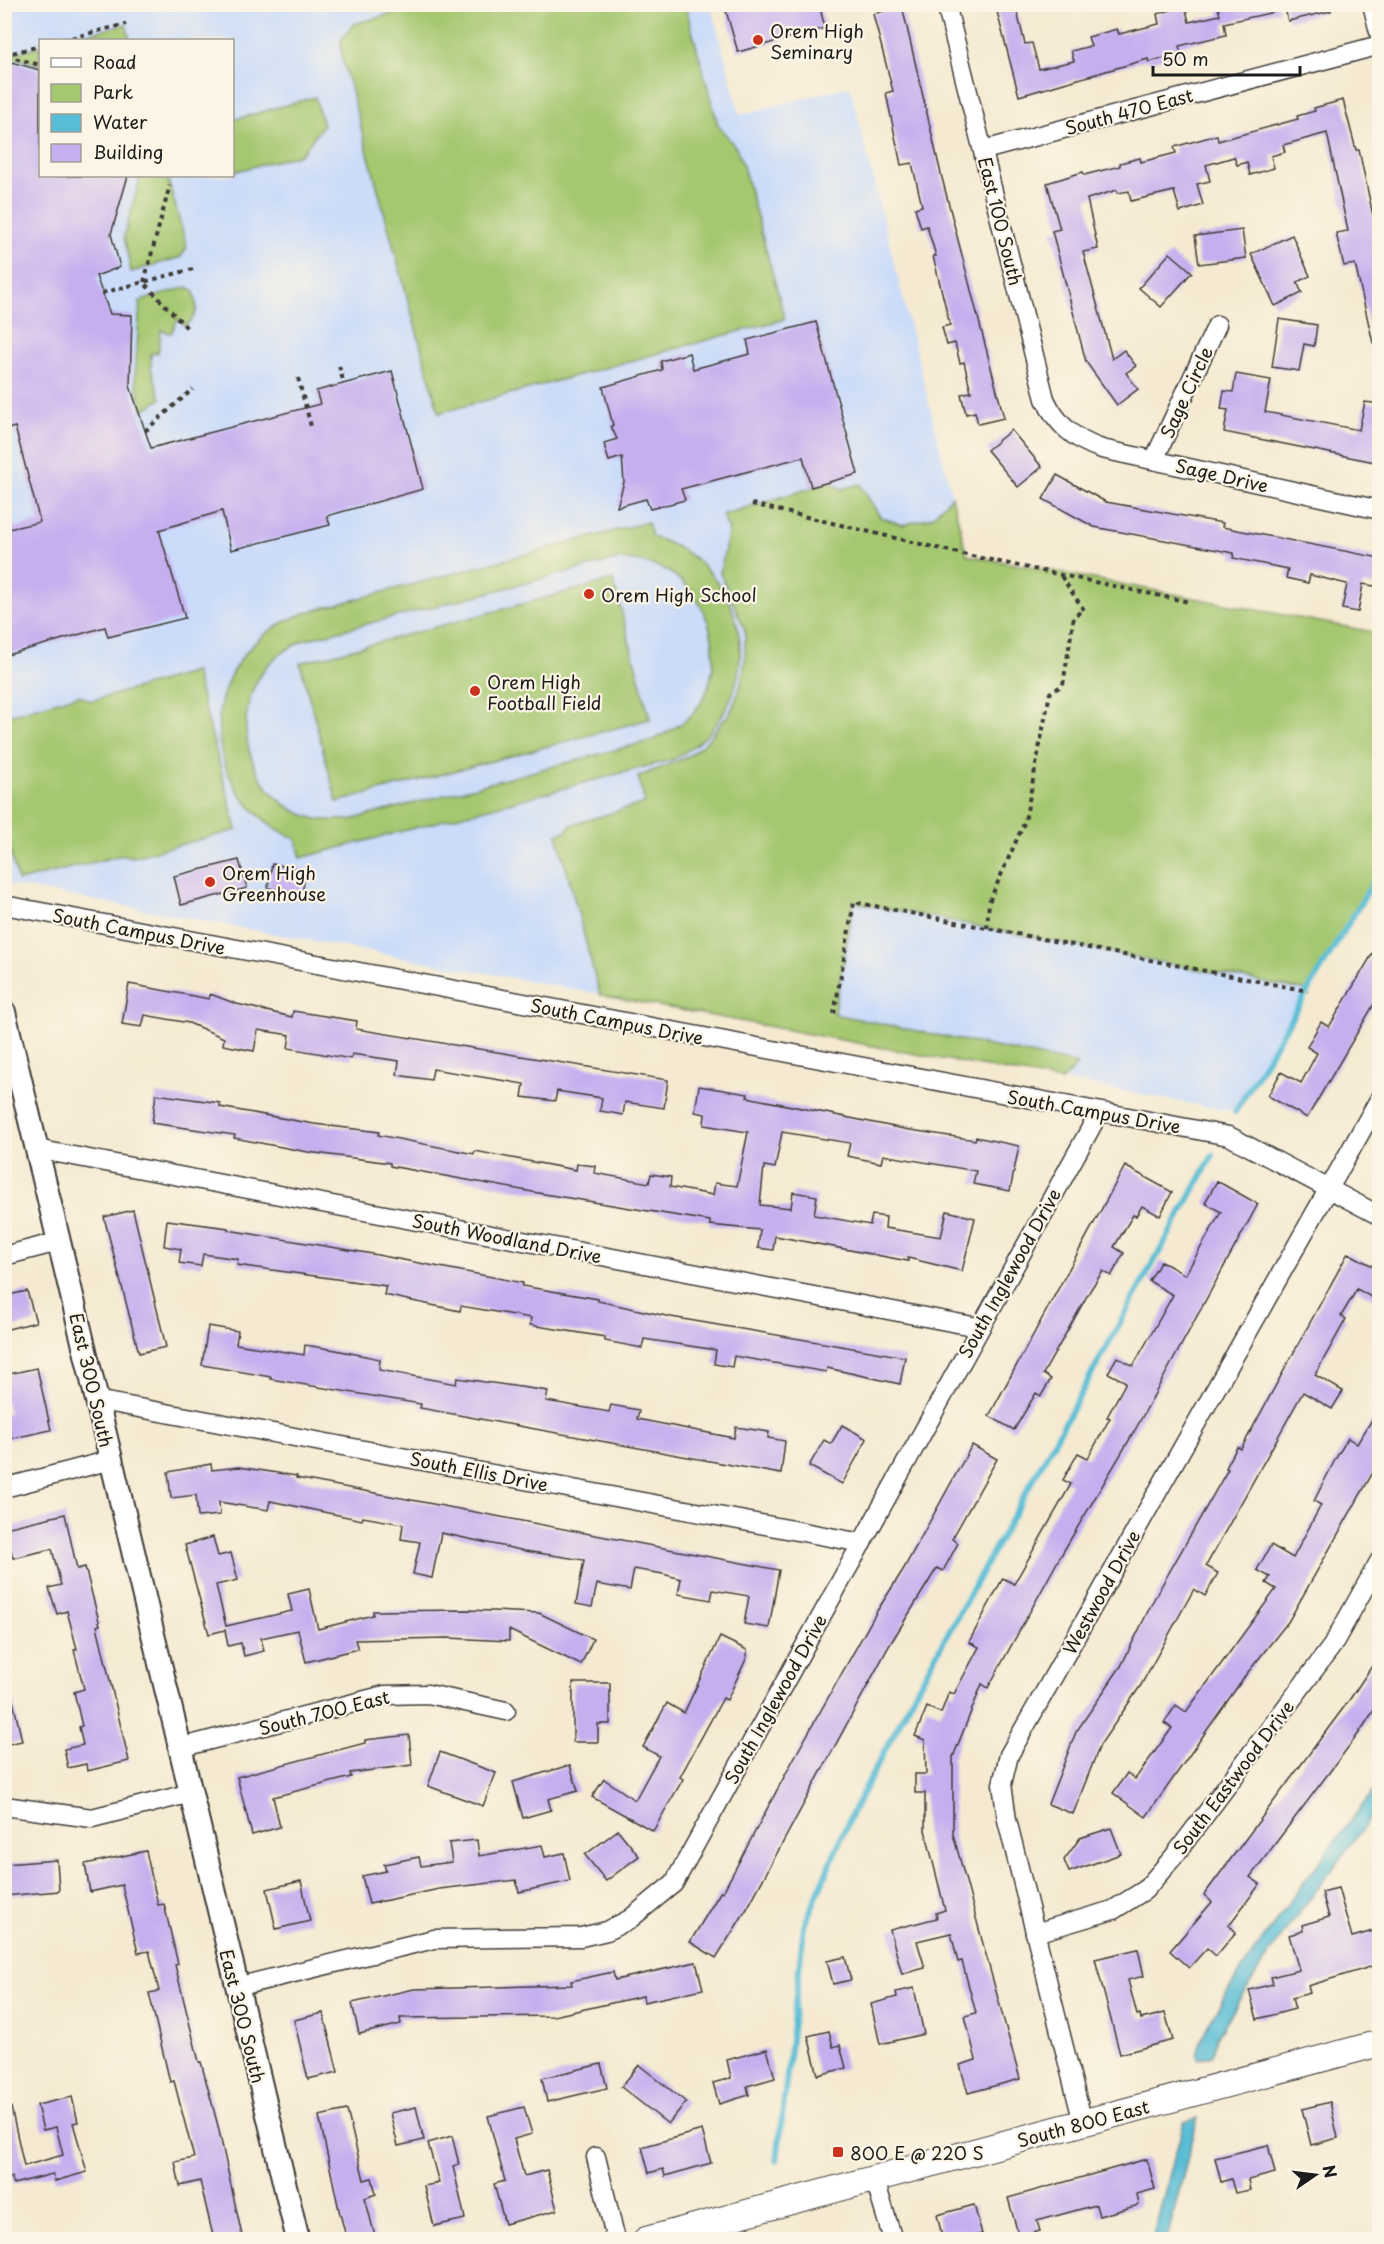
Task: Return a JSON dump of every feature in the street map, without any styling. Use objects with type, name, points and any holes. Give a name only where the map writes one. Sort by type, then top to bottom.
[{"type":"main road","name":"South 800 East","points":[[646,2240],[1380,2043]]},
{"type":"street","name":"East 100 South","points":[[946,4],[1045,399],[1052,414],[1067,432]]},
{"type":"street","points":[[1372,4],[1380,36]]},
{"type":"street","name":"South 470 East","points":[[984,150],[1380,45]]},
{"type":"street","name":"Sage Circle","points":[[1154,460],[1217,325]]},
{"type":"street","name":"Sage Drive","points":[[1067,432],[1101,449],[1380,510]]},
{"type":"street","name":"South Campus Drive","points":[[4,905],[1229,1136],[1380,1216]]},
{"type":"street","name":"East 300 South","points":[[4,1012],[298,2240]]},
{"type":"street","name":"Westwood Drive","points":[[1083,2123],[1002,1798],[1002,1784],[1009,1755],[1380,1098]]},
{"type":"street","name":"South Inglewood Drive","points":[[236,1986],[434,1939],[581,1937],[607,1931],[630,1919],[674,1883],[862,1543],[978,1327],[1099,1113]]},
{"type":"street","name":"South Woodland Drive","points":[[36,1149],[978,1327]]},
{"type":"street","points":[[4,1256],[58,1242]]},
{"type":"street","name":"South Ellis Drive","points":[[96,1400],[862,1543]]},
{"type":"street","points":[[4,1488],[111,1460]]},
{"type":"street","name":"South Eastwood Drive","points":[[1035,1934],[1113,1910],[1145,1890],[1175,1855],[1332,1646],[1380,1560]]},
{"type":"street","name":"South 700 East","points":[[179,1748],[385,1695],[428,1694],[506,1711]]},
{"type":"street","points":[[4,1806],[92,1818],[191,1793]]},
{"type":"street","points":[[596,2157],[616,2240]]},
{"type":"street","points":[[874,2177],[893,2240]]},
{"type":"path","points":[[67,39],[126,24]]},
{"type":"path","points":[[5,55],[39,46]]},
{"type":"path","points":[[5,55],[39,65]]},
{"type":"path","points":[[145,284],[170,185]]},
{"type":"path","points":[[102,293],[145,284],[193,269]]},
{"type":"path","points":[[145,284],[189,330]]},
{"type":"path","points":[[339,366],[344,384]]},
{"type":"path","points":[[298,378],[312,430]]},
{"type":"path","points":[[145,431],[193,389]]},
{"type":"path","points":[[752,504],[967,555],[1189,602]]},
{"type":"path","points":[[987,928],[989,902],[1025,821],[1050,693],[1063,685],[1074,616],[1084,610],[1059,573]]},
{"type":"path","points":[[834,1014],[854,902],[1308,991]]},
{"type":"shaded area","name":"Orem High School","points":[[4,5],[711,5],[740,115],[850,86],[967,555],[1379,633],[1379,871],[1235,1112],[5,884]]},
{"type":"green space","points":[[428,4],[685,5],[718,125],[737,149],[743,166],[785,319],[439,413],[342,58],[341,40],[354,24]]},
{"type":"green space","points":[[126,24],[130,39],[67,39]]},
{"type":"green space","points":[[39,46],[39,65],[6,55]]},
{"type":"green space","points":[[315,97],[323,125],[301,154],[234,172],[234,120]]},
{"type":"green space","points":[[141,177],[167,177],[187,247],[181,257],[131,272],[124,236]]},
{"type":"green space","points":[[187,287],[193,290],[197,305],[195,314],[185,326],[178,319],[171,333],[161,330],[158,353],[151,353],[151,368],[161,399],[143,410],[135,379],[140,301]]},
{"type":"green space","points":[[831,482],[841,489],[860,484],[880,517],[903,525],[932,517],[952,496],[967,555],[1379,633],[1379,871],[1308,991],[854,902],[834,1014],[1078,1064],[1061,1081],[600,995],[557,834],[566,831],[571,825],[645,803],[638,777],[687,757],[705,743],[731,711],[740,688],[745,662],[745,630],[720,573],[729,530],[722,515]]},
{"type":"green space","points":[[648,522],[652,537],[682,550],[706,569],[724,593],[736,620],[740,649],[737,679],[726,708],[707,735],[674,759],[301,858],[296,839],[261,817],[236,788],[222,756],[219,721],[226,687],[243,656],[270,630],[308,612]],"holes":[[[619,559],[652,565],[671,573],[686,586],[698,601],[707,618],[714,657],[711,676],[705,694],[695,711],[676,727],[653,740],[350,820],[317,819],[294,810],[275,796],[261,778],[251,756],[246,734],[247,710],[254,688],[266,667],[289,648],[304,640]]]},
{"type":"green space","name":"Orem High Football Field","points":[[613,580],[650,719],[337,802],[300,663]]},
{"type":"green space","points":[[195,672],[237,830],[133,857],[123,855],[18,881],[5,832],[5,716],[79,695],[91,701]]},
{"type":"water","points":[[1379,1784],[1379,1807],[1267,1956],[1217,2037],[1213,2055],[1198,2059],[1202,2039],[1218,2007],[1243,1968],[1306,1879]]},
{"type":"water","points":[[1198,2118],[1167,2239],[1152,2239],[1184,2122]]},
{"type":"building","name":"Orem High Seminary","points":[[731,4],[819,4],[825,28],[738,52],[726,11],[732,9]]},
{"type":"building","points":[[995,4],[1015,4],[1025,44],[1032,43],[1039,69],[1074,61],[1071,51],[1091,46],[1088,37],[1117,29],[1119,34],[1159,24],[1157,14],[1185,6],[1189,22],[1220,15],[1217,4],[1278,4],[1279,11],[1224,23],[1226,35],[1179,46],[1181,54],[1149,62],[1148,59],[1019,96]]},
{"type":"building","points":[[1284,4],[1330,4],[1331,11],[1288,21]]},
{"type":"building","points":[[902,6],[941,174],[1004,418],[978,424],[975,412],[966,414],[961,394],[971,392],[964,362],[960,363],[955,343],[947,345],[942,327],[950,325],[933,256],[936,256],[927,226],[921,228],[915,208],[922,206],[912,163],[901,165],[886,93],[893,91],[873,14]]},
{"type":"building","points":[[4,60],[39,70],[39,177],[128,177],[111,234],[120,267],[96,276],[110,314],[132,315],[130,386],[151,448],[320,404],[316,391],[392,371],[423,489],[327,516],[330,525],[231,550],[222,511],[159,530],[185,618],[108,637],[105,627],[4,656],[4,530],[40,522],[15,427],[4,430]]},
{"type":"building","points":[[1343,100],[1356,150],[1359,150],[1380,248],[1380,342],[1373,343],[1355,264],[1344,266],[1336,233],[1348,231],[1327,133],[1283,145],[1285,152],[1271,156],[1274,168],[1250,175],[1247,162],[1237,165],[1234,157],[1206,165],[1210,181],[1197,184],[1203,205],[1180,212],[1174,191],[1131,201],[1129,191],[1118,193],[1117,190],[1087,199],[1098,249],[1083,252],[1112,359],[1124,350],[1136,366],[1126,373],[1138,389],[1117,405],[1086,362],[1052,231],[1060,229],[1047,183],[1083,172],[1084,175],[1120,166],[1120,163],[1140,158],[1141,162],[1176,153],[1174,147],[1217,135],[1218,141],[1298,119],[1297,116],[1315,111],[1314,108]]},
{"type":"building","points":[[1242,230],[1246,258],[1199,264],[1195,236]]},
{"type":"building","points":[[1292,235],[1310,276],[1297,282],[1302,293],[1275,306],[1251,254]]},
{"type":"building","points":[[1170,253],[1192,272],[1161,307],[1139,288]]},
{"type":"building","points":[[1279,319],[1317,325],[1314,346],[1304,344],[1299,371],[1272,367]]},
{"type":"building","points":[[816,322],[858,474],[811,487],[803,457],[681,489],[685,500],[650,509],[646,499],[617,507],[624,482],[622,457],[609,461],[606,452],[604,443],[617,439],[611,426],[613,425],[603,387],[662,370],[661,361],[689,353],[693,369],[750,354],[747,340]]},
{"type":"building","points":[[1236,374],[1271,380],[1265,412],[1359,430],[1365,402],[1380,404],[1380,463],[1224,432],[1228,410],[1221,409],[1224,391],[1233,392]]},
{"type":"building","points":[[1011,430],[1042,467],[1018,487],[987,450]]},
{"type":"building","points":[[1057,475],[1106,502],[1223,523],[1222,527],[1380,558],[1380,587],[1363,584],[1358,612],[1342,609],[1347,584],[1310,575],[1308,583],[1286,578],[1288,569],[1233,558],[1234,553],[1094,527],[1043,499]]},
{"type":"building","name":"Orem High Greenhouse","points":[[239,860],[247,888],[181,905],[174,876]]},
{"type":"building","points":[[272,864],[306,870],[302,894],[268,888]]},
{"type":"building","points":[[1380,941],[1380,994],[1307,1118],[1268,1096],[1281,1072],[1301,1083],[1317,1053],[1307,1047],[1321,1022],[1329,1027]]},
{"type":"building","points":[[129,984],[209,999],[210,994],[237,1004],[292,1017],[293,1011],[357,1021],[356,1029],[668,1080],[664,1108],[625,1102],[623,1115],[600,1111],[602,1098],[557,1091],[555,1101],[522,1097],[524,1084],[433,1069],[431,1080],[397,1075],[399,1061],[352,1054],[351,1059],[288,1048],[290,1035],[258,1030],[254,1051],[223,1045],[224,1038],[189,1023],[145,1015],[142,1027],[122,1024]]},
{"type":"building","points":[[699,1086],[748,1094],[747,1097],[904,1129],[975,1140],[976,1137],[1019,1146],[1010,1191],[973,1184],[976,1171],[883,1155],[881,1163],[847,1156],[850,1143],[782,1132],[775,1168],[764,1166],[760,1205],[791,1208],[793,1192],[817,1196],[814,1215],[870,1225],[872,1215],[886,1217],[885,1228],[941,1237],[947,1211],[975,1218],[962,1271],[908,1258],[908,1261],[775,1236],[773,1250],[758,1248],[760,1230],[710,1225],[710,1221],[544,1194],[390,1166],[390,1163],[308,1152],[234,1138],[235,1135],[152,1123],[156,1094],[220,1103],[220,1107],[314,1124],[379,1132],[378,1135],[474,1154],[475,1151],[576,1170],[577,1164],[595,1166],[594,1173],[649,1183],[651,1174],[671,1177],[670,1187],[713,1195],[715,1183],[737,1186],[748,1132],[704,1125],[705,1114],[695,1112]]},
{"type":"building","points":[[1125,1166],[1172,1192],[1160,1216],[1142,1206],[1136,1216],[1133,1215],[1114,1247],[1124,1253],[1111,1276],[1103,1271],[1091,1289],[1043,1374],[1051,1379],[1041,1396],[1036,1393],[1014,1430],[989,1416]]},
{"type":"building","points":[[1217,1181],[1258,1204],[1134,1432],[1060,1557],[988,1688],[982,1684],[953,1757],[953,1834],[1020,2079],[968,2093],[960,2065],[976,2060],[965,2016],[976,2013],[962,1961],[958,1962],[951,1933],[917,1941],[925,1968],[902,1974],[890,1930],[937,1918],[936,1913],[945,1910],[925,1830],[925,1793],[915,1793],[915,1774],[926,1774],[925,1740],[915,1736],[927,1707],[941,1713],[949,1692],[954,1694],[979,1647],[969,1642],[1003,1578],[1014,1584],[1071,1484],[1063,1480],[1078,1453],[1088,1458],[1110,1418],[1107,1417],[1126,1382],[1108,1373],[1117,1357],[1133,1366],[1173,1295],[1149,1281],[1161,1261],[1185,1275],[1221,1212],[1205,1203]]},
{"type":"building","points":[[133,1210],[166,1347],[139,1353],[104,1217]]},
{"type":"building","points":[[167,1220],[228,1228],[228,1230],[367,1253],[523,1283],[522,1286],[598,1299],[598,1301],[671,1317],[905,1357],[900,1384],[827,1368],[826,1372],[734,1356],[732,1367],[714,1364],[716,1350],[644,1339],[642,1348],[605,1341],[605,1337],[530,1325],[531,1318],[461,1306],[460,1311],[384,1295],[386,1286],[237,1265],[238,1259],[203,1254],[201,1266],[179,1263],[181,1249],[164,1246]]},
{"type":"building","points":[[1348,1253],[1380,1270],[1380,1302],[1357,1289],[1341,1316],[1346,1319],[1315,1375],[1343,1391],[1332,1409],[1303,1392],[1206,1566],[1218,1573],[1205,1596],[1194,1589],[1141,1685],[1100,1745],[1073,1814],[1048,1804],[1076,1732],[1121,1666],[1154,1599],[1228,1469],[1226,1468],[1237,1447],[1241,1449]]},
{"type":"building","points":[[27,1291],[36,1322],[4,1330],[4,1296]]},
{"type":"building","points":[[208,1326],[238,1331],[236,1344],[304,1355],[305,1345],[336,1350],[380,1359],[379,1370],[456,1384],[457,1378],[548,1391],[546,1401],[609,1412],[611,1405],[639,1410],[637,1419],[734,1438],[736,1427],[769,1432],[768,1438],[785,1441],[781,1474],[420,1408],[421,1404],[270,1379],[271,1377],[202,1365]]},
{"type":"building","points":[[37,1368],[51,1430],[4,1440],[4,1414],[9,1413],[4,1396],[4,1375]]},
{"type":"building","points":[[1380,1407],[1380,1460],[1288,1622],[1245,1676],[1146,1817],[1113,1793],[1127,1773],[1135,1779],[1172,1728],[1164,1723],[1176,1705],[1186,1712],[1276,1589],[1266,1583],[1270,1577],[1257,1570],[1271,1545],[1293,1558],[1321,1505],[1314,1501],[1336,1458],[1348,1438],[1357,1444]]},
{"type":"building","points":[[842,1425],[867,1439],[842,1484],[809,1466],[824,1440],[831,1444]]},
{"type":"building","points":[[972,1445],[997,1459],[952,1539],[958,1543],[943,1571],[937,1568],[889,1646],[748,1907],[716,1958],[690,1942],[721,1891],[723,1892],[793,1760]]},
{"type":"building","points":[[211,1464],[212,1470],[239,1467],[297,1476],[296,1478],[779,1570],[769,1628],[744,1624],[749,1596],[713,1590],[711,1600],[678,1594],[681,1579],[663,1574],[634,1569],[630,1590],[597,1584],[592,1607],[576,1604],[584,1560],[525,1551],[441,1533],[432,1578],[413,1574],[420,1542],[401,1539],[403,1524],[363,1517],[362,1520],[270,1501],[268,1510],[219,1502],[220,1515],[198,1517],[196,1495],[171,1498],[168,1472]]},
{"type":"building","points":[[65,1514],[77,1569],[85,1567],[129,1761],[87,1771],[86,1764],[68,1768],[64,1749],[83,1745],[79,1727],[82,1726],[74,1692],[84,1689],[67,1611],[57,1614],[49,1588],[61,1585],[52,1549],[13,1558],[5,1528]]},
{"type":"building","points":[[213,1537],[218,1556],[231,1553],[238,1580],[216,1585],[226,1626],[292,1611],[288,1594],[309,1589],[318,1629],[373,1615],[373,1611],[467,1610],[539,1613],[593,1639],[581,1665],[509,1630],[509,1641],[448,1638],[355,1640],[358,1649],[306,1662],[298,1630],[261,1638],[264,1651],[244,1656],[241,1643],[228,1646],[225,1630],[209,1634],[185,1545]]},
{"type":"building","points":[[720,1637],[747,1650],[747,1657],[727,1700],[723,1698],[680,1777],[683,1779],[653,1831],[592,1797],[604,1779],[635,1800],[659,1756],[643,1747],[667,1703],[684,1713]]},
{"type":"building","points":[[1380,1654],[1380,1701],[1359,1733],[1250,1877],[1260,1884],[1229,1925],[1236,1932],[1216,1956],[1207,1948],[1189,1968],[1170,1951],[1212,1902],[1204,1895],[1350,1699]]},
{"type":"building","points":[[573,1683],[610,1683],[610,1724],[598,1724],[598,1742],[573,1742]]},
{"type":"building","points":[[11,1692],[22,1741],[4,1745],[4,1693]]},
{"type":"building","points":[[409,1735],[412,1765],[350,1773],[351,1777],[273,1797],[280,1827],[252,1835],[237,1777],[365,1743],[365,1740]]},
{"type":"building","points":[[440,1752],[496,1773],[483,1806],[428,1786]]},
{"type":"building","points":[[570,1765],[578,1791],[548,1799],[551,1810],[523,1818],[513,1782]]},
{"type":"building","points":[[1111,1828],[1121,1854],[1069,1872],[1064,1860],[1080,1838]]},
{"type":"building","points":[[618,1830],[639,1856],[606,1881],[585,1855]]},
{"type":"building","points":[[477,1840],[479,1856],[542,1845],[545,1857],[564,1853],[570,1881],[519,1892],[516,1880],[439,1889],[369,1904],[362,1876],[386,1871],[384,1864],[419,1857],[421,1866],[452,1862],[449,1843]]},
{"type":"building","points":[[146,1851],[158,1905],[164,1904],[178,1964],[175,1965],[199,2062],[201,2062],[218,2126],[243,2240],[214,2240],[200,2181],[180,2186],[175,2162],[194,2158],[174,2081],[170,2082],[149,1993],[159,1991],[149,1951],[138,1953],[122,1885],[90,1892],[85,1864]]},
{"type":"building","points":[[57,1860],[59,1891],[4,1896],[4,1864]]},
{"type":"building","points":[[301,1881],[310,1921],[276,1929],[267,1889]]},
{"type":"building","points":[[1338,1888],[1352,1937],[1380,1929],[1380,1964],[1308,1986],[1310,1993],[1292,1998],[1295,2009],[1257,2019],[1249,1990],[1273,1984],[1271,1977],[1299,1970],[1289,1935],[1303,1931],[1302,1925],[1329,1917],[1322,1892]]},
{"type":"building","points":[[1138,1949],[1144,1976],[1128,1980],[1137,2015],[1140,2014],[1141,2019],[1165,2013],[1173,2040],[1120,2054],[1095,1959]]},
{"type":"building","points":[[845,1957],[851,1980],[833,1984],[827,1961]]},
{"type":"building","points":[[696,1962],[703,1989],[644,2002],[643,1996],[554,2016],[400,2018],[401,2024],[359,2034],[352,2003],[414,1989],[572,1985],[571,1981],[613,1972],[615,1980]]},
{"type":"building","points":[[914,1988],[924,2034],[880,2044],[871,2004],[897,1997],[896,1992]]},
{"type":"building","points":[[323,2013],[338,2072],[308,2079],[294,2020]]},
{"type":"building","points":[[829,2031],[833,2047],[840,2045],[846,2068],[818,2075],[808,2036]]},
{"type":"building","points":[[767,2049],[775,2078],[747,2086],[749,2095],[719,2104],[713,2083],[731,2078],[727,2060]]},
{"type":"building","points":[[601,2064],[607,2088],[547,2102],[542,2078]]},
{"type":"building","points":[[639,2065],[686,2102],[668,2124],[621,2087]]},
{"type":"building","points":[[72,2097],[78,2122],[73,2123],[87,2172],[55,2181],[53,2174],[13,2184],[12,2177],[4,2179],[4,2108],[11,2107],[24,2166],[63,2155],[56,2127],[43,2130],[37,2105]]},
{"type":"building","points":[[1330,2102],[1338,2138],[1311,2145],[1302,2109]]},
{"type":"building","points":[[416,2107],[424,2140],[398,2146],[390,2113]]},
{"type":"building","points":[[524,2107],[532,2134],[514,2139],[524,2176],[547,2170],[557,2210],[505,2224],[494,2184],[505,2181],[488,2116]]},
{"type":"building","points":[[347,2110],[364,2180],[372,2178],[376,2194],[365,2198],[376,2240],[347,2240],[339,2210],[319,2116]]},
{"type":"building","points":[[702,2130],[711,2163],[665,2176],[663,2169],[649,2173],[642,2147]]},
{"type":"building","points":[[452,2136],[459,2164],[453,2166],[465,2219],[434,2226],[424,2186],[439,2183],[428,2143]]},
{"type":"building","points":[[1268,2145],[1275,2173],[1248,2180],[1250,2190],[1235,2193],[1231,2179],[1221,2182],[1215,2158]]},
{"type":"building","points":[[1147,2159],[1155,2189],[1137,2194],[1139,2205],[1099,2216],[1096,2205],[1037,2221],[1040,2231],[1019,2237],[1008,2198]]},
{"type":"building","points":[[974,2205],[982,2234],[970,2237],[970,2240],[943,2240],[937,2215]]},
{"type":"waterway","points":[[1235,1112],[1380,871]]},
{"type":"waterway","points":[[777,2161],[804,1926],[850,1817],[917,1689],[1213,1155]]},
{"type":"place","name":"Orem High Seminary","points":[[758,40]]},
{"type":"place","name":"Orem High School","points":[[589,594]]},
{"type":"place","name":"Orem High Football Field","points":[[475,691]]},
{"type":"place","name":"Orem High Greenhouse","points":[[210,882]]},
{"type":"place","name":"800 E @ 220 S","points":[[838,2152]]}]
